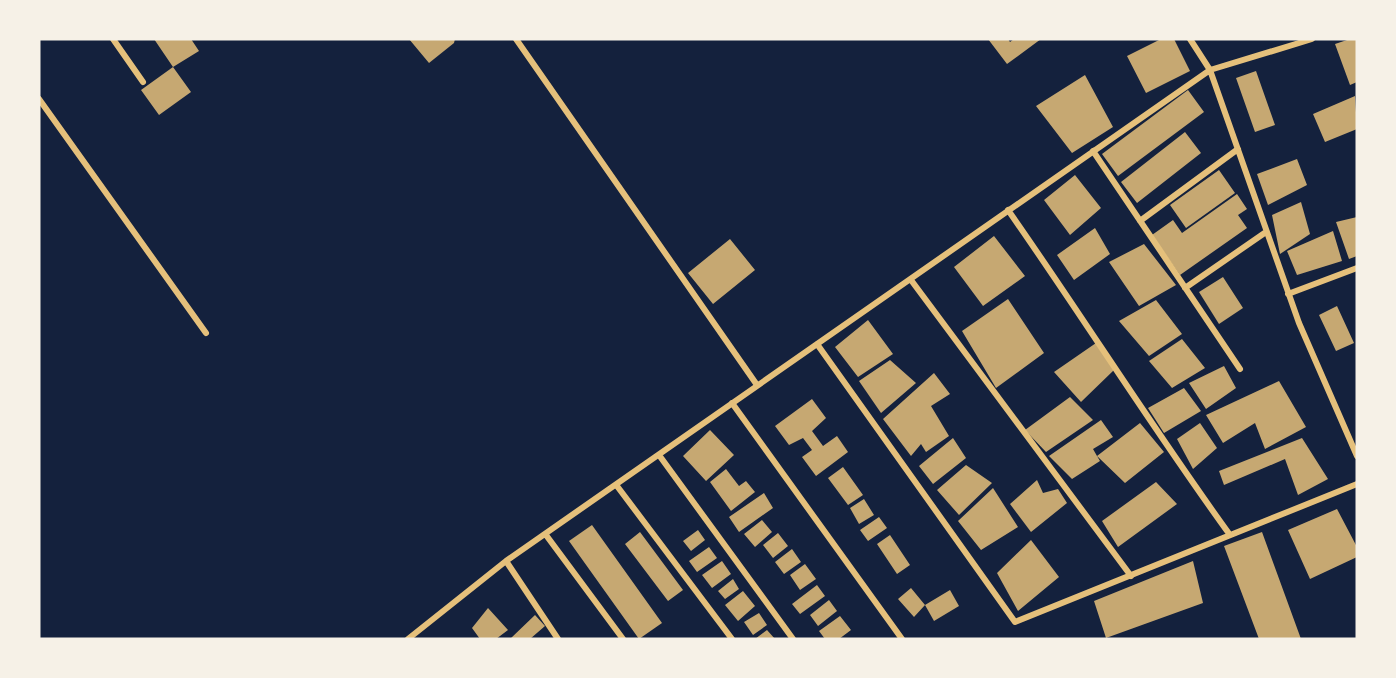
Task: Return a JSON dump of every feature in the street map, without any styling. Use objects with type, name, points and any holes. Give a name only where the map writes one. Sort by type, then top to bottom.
[{"type":"street","points":[[113,39],[143,82]]},
{"type":"street","points":[[516,39],[757,385]]},
{"type":"street","points":[[1190,39],[1210,70],[1288,294],[1357,456]]},
{"type":"street","points":[[408,639],[506,561],[617,486],[757,385],[1210,70],[1312,39]]},
{"type":"street","points":[[39,99],[206,333]]},
{"type":"street","points":[[1140,221],[1238,149]]},
{"type":"street","points":[[1093,151],[1240,369]]},
{"type":"street","points":[[1008,210],[1081,315],[1191,482],[1230,535]]},
{"type":"street","points":[[1185,288],[1266,232]]},
{"type":"street","points":[[1288,294],[1357,268]]},
{"type":"street","points":[[911,280],[1131,576]]},
{"type":"street","points":[[817,344],[1015,622],[1357,484]]},
{"type":"street","points":[[732,403],[902,639]]},
{"type":"street","points":[[659,455],[794,639]]},
{"type":"street","points":[[617,486],[732,639]]},
{"type":"street","points":[[546,535],[623,639]]},
{"type":"street","points":[[506,561],[558,639]]},
{"type":"building","points":[[154,39],[191,39],[199,51],[173,67]]},
{"type":"building","points":[[409,39],[455,39],[454,43],[429,63]]},
{"type":"building","points":[[988,39],[1008,39],[1010,42],[1014,39],[1041,39],[1007,64]]},
{"type":"building","points":[[1161,39],[1174,39],[1190,71],[1146,93],[1127,56]]},
{"type":"building","points":[[1357,39],[1357,82],[1350,85],[1335,44]]},
{"type":"building","points":[[173,67],[191,92],[159,115],[141,90]]},
{"type":"building","points":[[1256,71],[1275,125],[1255,132],[1236,78]]},
{"type":"building","points":[[1085,75],[1113,127],[1072,153],[1036,106]]},
{"type":"building","points":[[1188,90],[1204,112],[1118,176],[1102,154]]},
{"type":"building","points":[[1355,96],[1357,129],[1325,142],[1313,114]]},
{"type":"building","points":[[1185,132],[1201,153],[1137,203],[1121,182]]},
{"type":"building","points":[[1297,159],[1307,185],[1268,205],[1257,174]]},
{"type":"building","points":[[1219,170],[1235,193],[1186,228],[1170,205]]},
{"type":"building","points":[[1075,175],[1101,208],[1070,235],[1044,200]]},
{"type":"building","points":[[1237,194],[1247,209],[1238,215],[1247,228],[1180,275],[1152,235],[1173,220],[1182,233]]},
{"type":"building","points":[[1301,202],[1310,234],[1280,254],[1272,215]]},
{"type":"building","points":[[1357,217],[1357,256],[1349,259],[1336,222]]},
{"type":"building","points":[[1095,228],[1110,254],[1074,280],[1057,255]]},
{"type":"building","points":[[1333,231],[1342,261],[1297,275],[1287,251]]},
{"type":"building","points":[[994,236],[1025,276],[983,306],[954,267]]},
{"type":"building","points":[[730,239],[755,270],[713,304],[688,273]]},
{"type":"building","points":[[1144,244],[1176,285],[1139,306],[1109,262]]},
{"type":"building","points":[[1223,277],[1243,308],[1219,324],[1199,292]]},
{"type":"building","points":[[1008,299],[1044,353],[996,388],[962,331]]},
{"type":"building","points":[[1156,300],[1182,334],[1149,356],[1119,321]]},
{"type":"building","points":[[1337,306],[1354,343],[1336,351],[1319,315]]},
{"type":"building","points":[[868,320],[893,354],[858,377],[835,347]]},
{"type":"building","points":[[1182,339],[1205,368],[1172,388],[1149,361]]},
{"type":"building","points":[[1096,343],[1114,370],[1081,402],[1054,372]]},
{"type":"building","points":[[890,360],[916,383],[881,413],[859,381]]},
{"type":"building","points":[[1224,366],[1236,388],[1206,409],[1189,383]]},
{"type":"building","points":[[934,373],[950,394],[931,406],[949,436],[926,452],[921,444],[911,456],[883,419]]},
{"type":"building","points":[[1279,381],[1306,427],[1265,449],[1255,423],[1223,443],[1206,415]]},
{"type":"building","points":[[1184,388],[1201,411],[1164,433],[1148,408]]},
{"type":"building","points":[[1070,397],[1093,420],[1046,452],[1025,430]]},
{"type":"building","points":[[812,399],[826,418],[812,431],[823,446],[837,436],[848,452],[816,476],[802,457],[812,450],[803,438],[789,445],[775,426]]},
{"type":"building","points":[[1101,420],[1113,437],[1093,449],[1100,461],[1072,479],[1049,456]]},
{"type":"building","points":[[1140,423],[1164,452],[1125,483],[1097,456]]},
{"type":"building","points":[[1200,423],[1217,448],[1193,469],[1177,439]]},
{"type":"building","points":[[710,430],[734,455],[706,481],[683,456]]},
{"type":"building","points":[[953,438],[966,458],[933,484],[919,466]]},
{"type":"building","points":[[1302,438],[1328,479],[1298,495],[1285,459],[1224,485],[1219,471]]},
{"type":"building","points":[[966,465],[992,483],[959,515],[937,490]]},
{"type":"building","points":[[843,467],[863,495],[848,505],[828,478]]},
{"type":"building","points":[[726,469],[739,486],[746,481],[755,492],[731,511],[710,482]]},
{"type":"building","points":[[1037,480],[1043,493],[1058,489],[1067,503],[1031,532],[1010,504]]},
{"type":"building","points":[[1156,482],[1177,504],[1118,547],[1102,521]]},
{"type":"building","points":[[993,488],[1018,527],[981,550],[958,521]]},
{"type":"building","points":[[764,493],[773,508],[739,532],[729,517]]},
{"type":"building","points":[[864,499],[874,515],[859,524],[850,508]]},
{"type":"building","points":[[1337,509],[1357,547],[1357,557],[1310,579],[1288,530]]},
{"type":"building","points":[[879,517],[887,528],[868,541],[860,530]]},
{"type":"building","points":[[762,520],[772,532],[755,547],[744,534]]},
{"type":"building","points":[[592,525],[662,623],[639,639],[569,541]]},
{"type":"building","points":[[698,530],[705,540],[691,551],[683,541]]},
{"type":"building","points":[[640,532],[683,590],[668,601],[625,544]]},
{"type":"building","points":[[1262,532],[1301,639],[1259,639],[1224,546]]},
{"type":"building","points":[[778,533],[788,546],[773,558],[763,545]]},
{"type":"building","points":[[890,535],[910,565],[897,574],[877,544]]},
{"type":"building","points":[[1031,540],[1059,577],[1018,611],[997,573]]},
{"type":"building","points":[[709,547],[717,558],[697,572],[689,561]]},
{"type":"building","points":[[792,549],[801,562],[784,574],[775,562]]},
{"type":"building","points":[[722,561],[731,574],[712,588],[702,575]]},
{"type":"building","points":[[1193,561],[1203,603],[1106,638],[1094,601]]},
{"type":"building","points":[[805,564],[816,579],[800,590],[790,575]]},
{"type":"building","points":[[733,579],[739,589],[725,599],[718,591]]},
{"type":"building","points":[[817,585],[825,596],[800,614],[792,604]]},
{"type":"building","points":[[911,588],[925,605],[914,617],[898,599]]},
{"type":"building","points":[[950,590],[959,606],[934,621],[925,605]]},
{"type":"building","points":[[743,591],[755,606],[738,621],[725,605]]},
{"type":"building","points":[[829,600],[837,611],[818,626],[810,615]]},
{"type":"building","points":[[488,608],[508,630],[496,639],[480,639],[472,628]]},
{"type":"building","points":[[759,613],[767,625],[753,635],[744,622]]},
{"type":"building","points":[[535,615],[545,626],[530,639],[510,639]]},
{"type":"building","points":[[840,616],[851,630],[839,639],[825,639],[819,631]]},
{"type":"building","points":[[767,630],[775,639],[755,639]]}]
